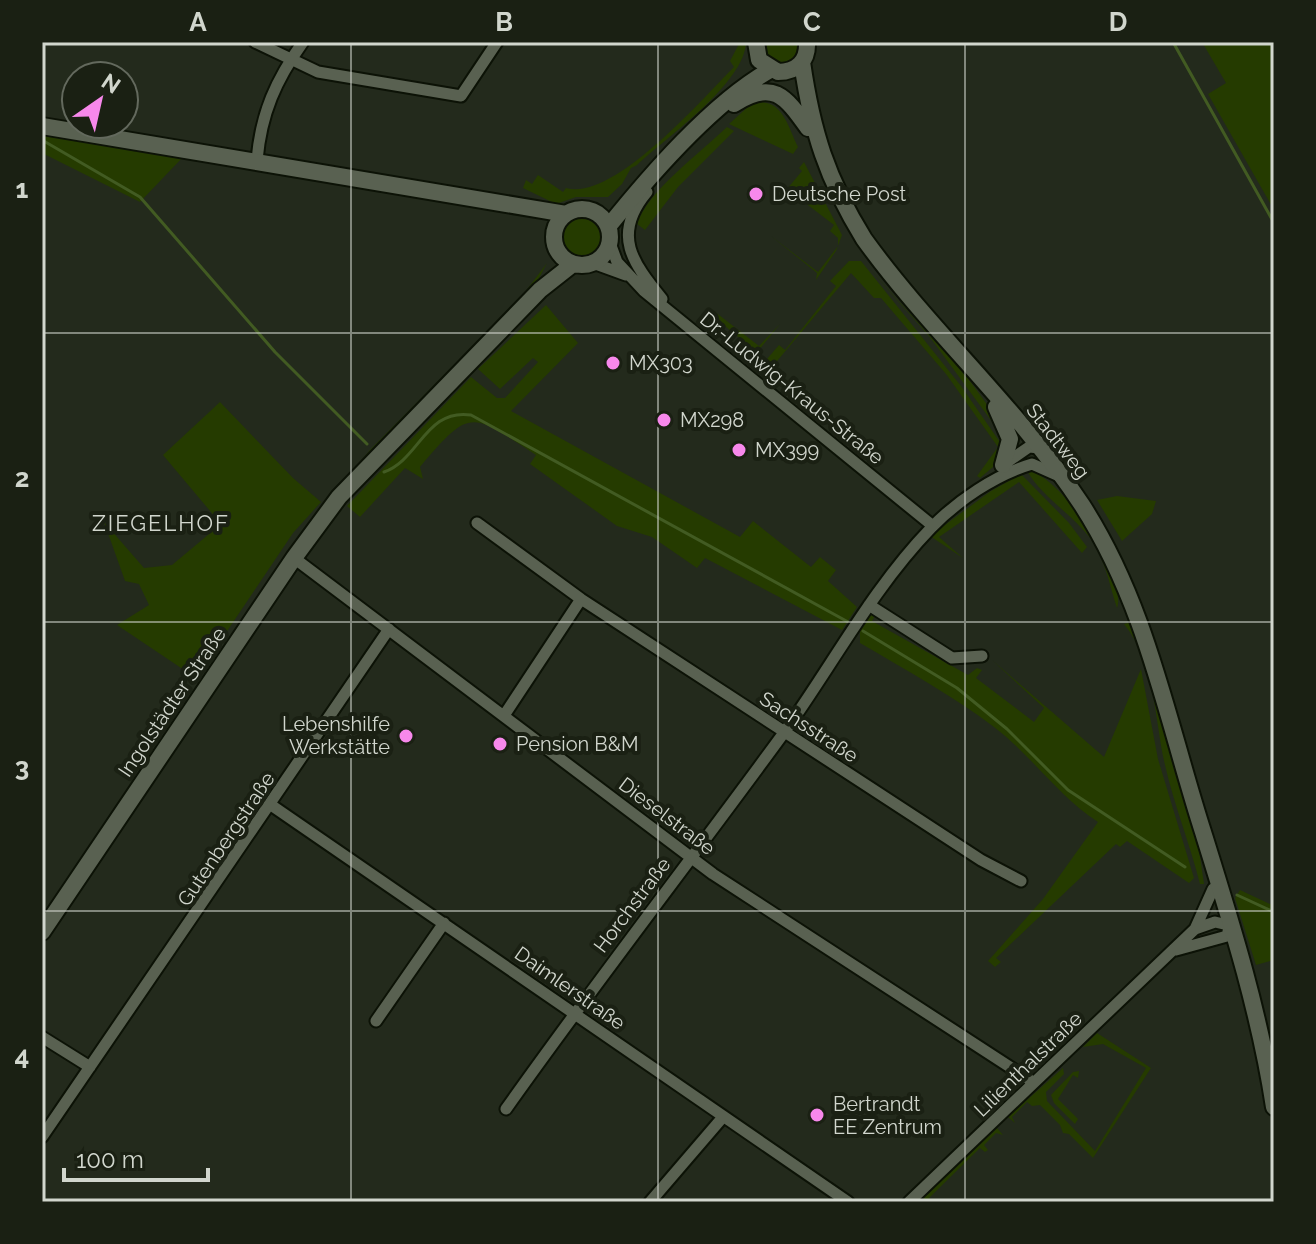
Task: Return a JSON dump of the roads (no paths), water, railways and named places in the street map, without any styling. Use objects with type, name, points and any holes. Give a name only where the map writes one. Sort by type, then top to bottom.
[{"type":"main road","points":[[540,290],[573,264],[593,263],[601,259],[609,235],[636,191],[736,91],[770,70],[787,72],[802,62],[807,42]]},
{"type":"main road","points":[[756,48],[770,70]]},
{"type":"main road","points":[[736,91],[756,48]]},
{"type":"main road","name":"Stadtweg","points":[[802,62],[814,135],[840,201],[864,239],[1040,448],[1101,536],[1143,629],[1203,834],[1226,928]]},
{"type":"main road","name":"Stadtweg","points":[[787,72],[809,112]]},
{"type":"main road","points":[[718,110],[756,92],[772,92],[790,102],[814,135]]},
{"type":"main road","points":[[42,126],[566,214],[580,209],[595,212],[636,191]]},
{"type":"main road","points":[[508,206],[555,231]]},
{"type":"main road","points":[[595,212],[609,235]]},
{"type":"main road","points":[[540,290],[558,252],[555,231],[566,214]]},
{"type":"main road","points":[[558,252],[573,264]]},
{"type":"main road","name":"Ingolstädter Straße","points":[[42,932],[294,558],[339,497],[540,290]]},
{"type":"main road","points":[[983,381],[1009,431],[1009,451],[1003,465]]},
{"type":"main road","name":"Stadtweg","points":[[1203,834],[1213,889],[1238,961],[1274,1107]]},
{"type":"street","points":[[255,42],[318,72],[461,96],[497,42]]},
{"type":"street","points":[[257,160],[264,111],[275,83],[303,42]]},
{"type":"street","points":[[659,169],[633,213],[629,248],[642,276],[674,316]]},
{"type":"street","name":"Dr.-Ludwig-Kraus-Straße","points":[[609,235],[617,262],[629,277],[933,526]]},
{"type":"street","name":"Dr.-Ludwig-Kraus-Straße","points":[[593,263],[629,277]]},
{"type":"street","name":"Horchstraße","points":[[991,481],[1003,465],[1029,447],[1040,448]]},
{"type":"street","name":"Horchstraße","points":[[506,1109],[573,1013],[784,732],[869,605],[933,526],[991,481],[1032,464],[1063,478]]},
{"type":"street","name":"Sachsstraße","points":[[477,523],[581,599],[981,860],[1021,881]]},
{"type":"street","name":"Dieselstraße","points":[[294,558],[505,714],[690,857],[1033,1082]]},
{"type":"street","points":[[505,714],[581,599]]},
{"type":"street","points":[[869,605],[952,658],[982,656]]},
{"type":"street","name":"Gutenbergstraße","points":[[42,1137],[389,629]]},
{"type":"street","name":"Daimlerstraße","points":[[271,805],[848,1202]]},
{"type":"street","name":"Lilienthalstraße","points":[[909,1202],[1195,929],[1213,889]]},
{"type":"street","points":[[376,1021],[444,923]]},
{"type":"street","points":[[1195,929],[1226,928],[1238,961]]},
{"type":"street","name":"Lilienthalstraße","points":[[1172,952],[1226,928]]},
{"type":"street","points":[[42,1037],[90,1067]]},
{"type":"street","points":[[650,1202],[723,1117]]},
{"type":"waterway","points":[[1173,42],[1274,223]]},
{"type":"waterway","points":[[42,140],[140,197],[275,352],[367,444]]},
{"type":"waterway","points":[[384,472],[396,466],[443,419],[471,415],[850,623]]},
{"type":"waterway","points":[[863,631],[957,688],[1007,729],[1068,790],[1185,867]]},
{"type":"waterway","points":[[1237,895],[1274,912]]},
{"type":"place","name":"Deutsche Post","points":[[756,194]]},
{"type":"place","name":"MX303","points":[[613,363]]},
{"type":"place","name":"MX298","points":[[664,420]]},
{"type":"place","name":"MX399","points":[[739,450]]},
{"type":"place","name":"Lebenshilfe Werkstätte","points":[[406,736]]},
{"type":"place","name":"Pension B&M","points":[[500,744]]},
{"type":"place","name":"Bertrandt EE Zentrum","points":[[817,1115]]},
{"type":"district","name":"ZIEGELHOF","points":[[161,523]]}]
